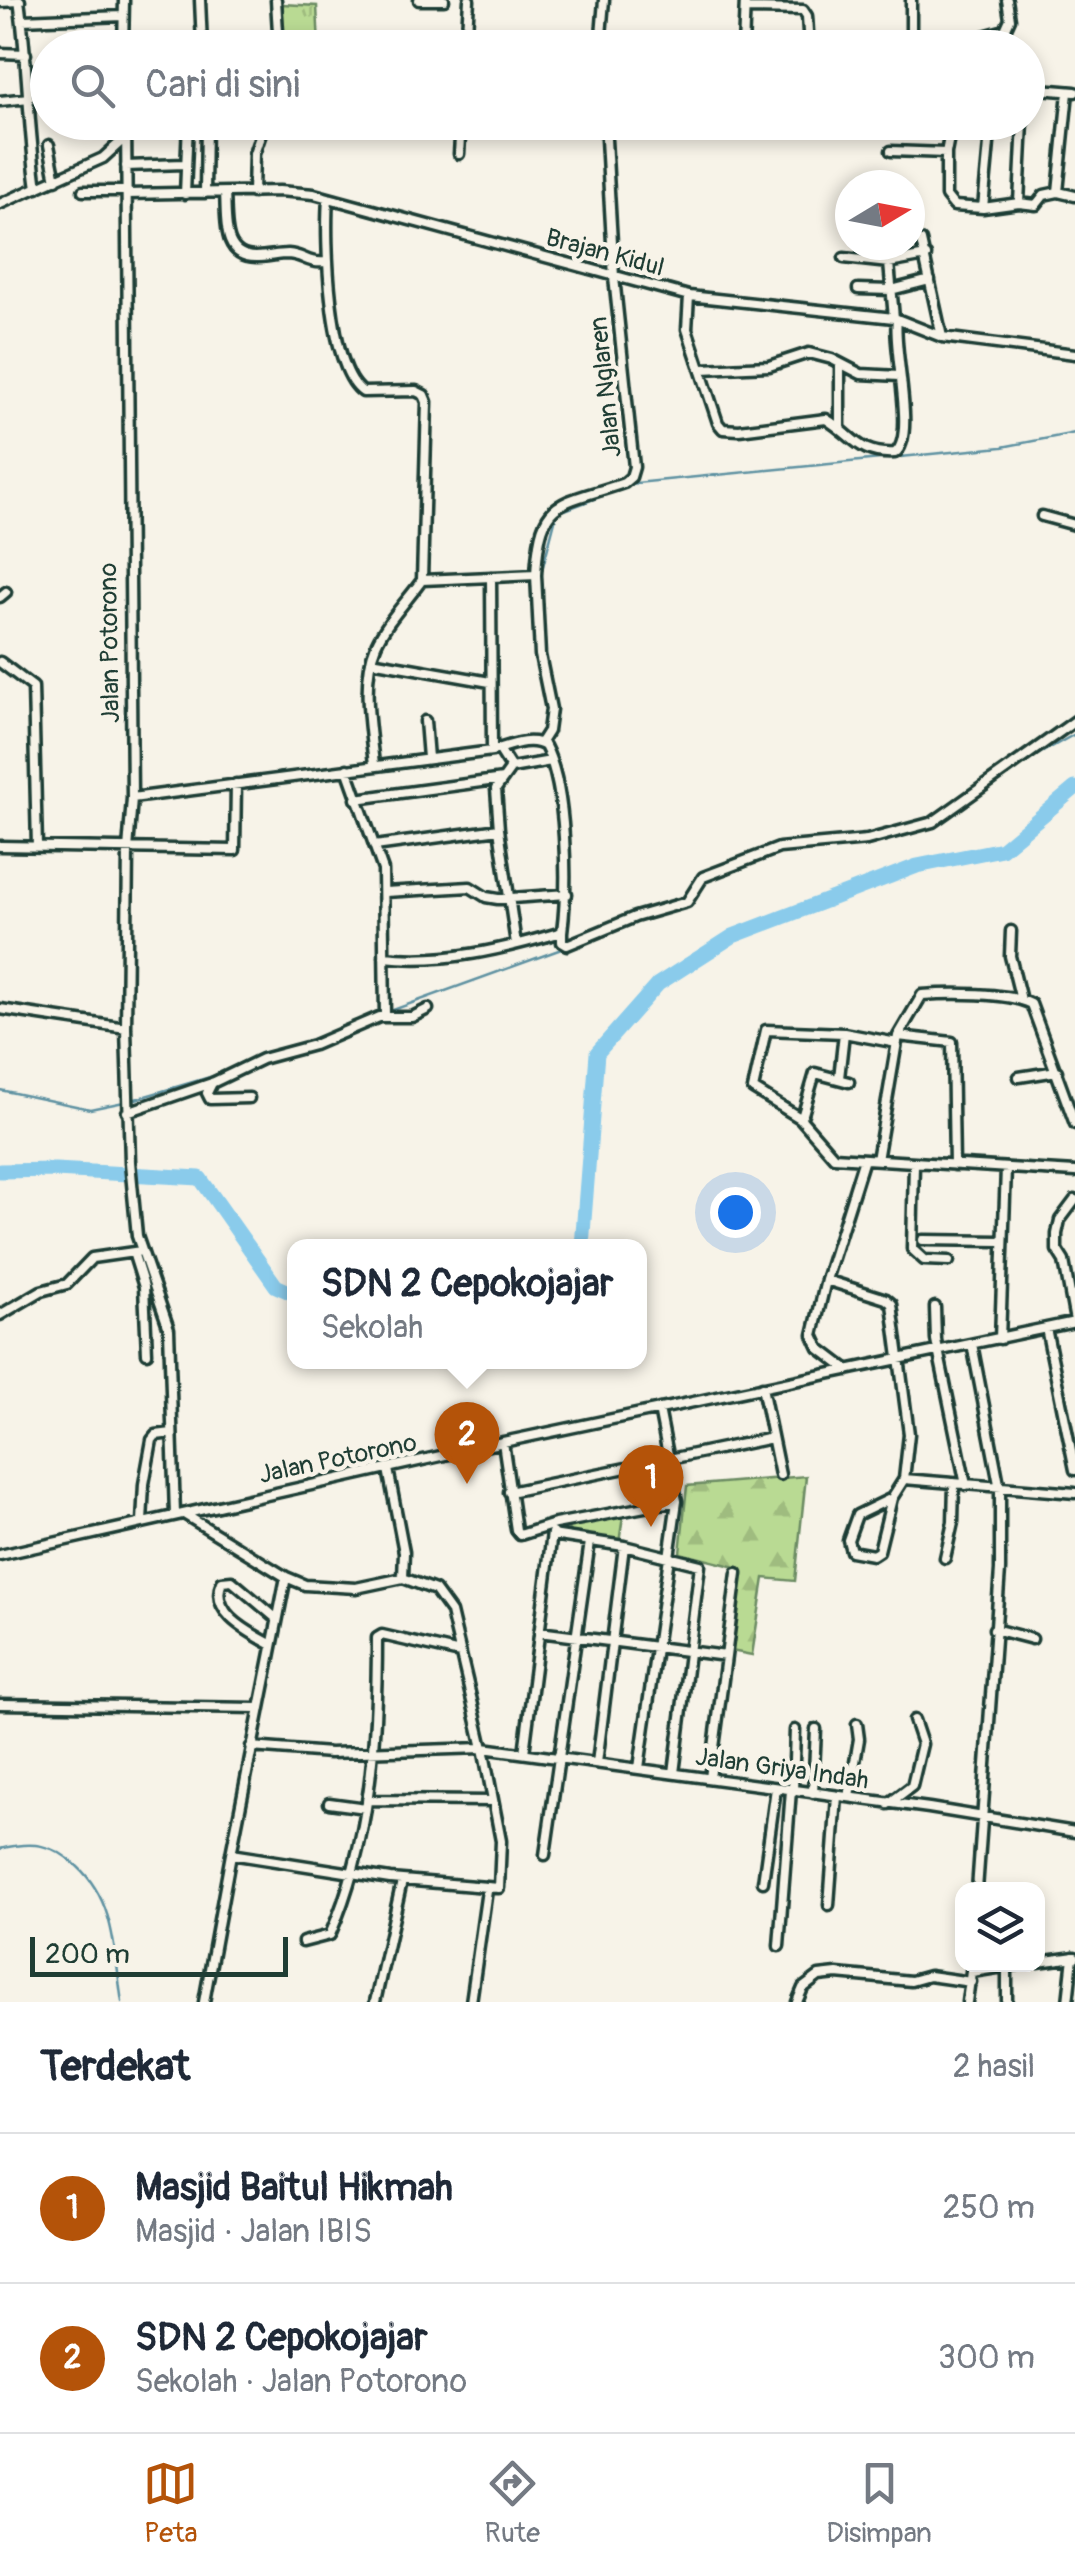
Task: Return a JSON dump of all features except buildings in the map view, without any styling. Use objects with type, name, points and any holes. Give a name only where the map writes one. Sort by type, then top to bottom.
[{"type":"street","points":[[0,2],[20,0],[37,188]]},
{"type":"street","points":[[123,30],[124,0]]},
{"type":"street","points":[[200,0],[201,30]]},
{"type":"street","points":[[276,0],[278,30]]},
{"type":"street","points":[[418,0],[444,0]]},
{"type":"street","points":[[467,30],[469,0]]},
{"type":"street","points":[[601,30],[603,0]]},
{"type":"street","points":[[911,0],[912,30]]},
{"type":"street","points":[[1005,30],[1010,19],[1007,0]]},
{"type":"street","points":[[744,30],[745,4],[803,10],[808,16],[808,30]]},
{"type":"street","points":[[22,20],[123,16]]},
{"type":"street","points":[[0,53],[26,54]]},
{"type":"street","points":[[1045,91],[1072,92],[1058,192]]},
{"type":"street","points":[[0,101],[29,98]]},
{"type":"street","points":[[1064,132],[1075,134]]},
{"type":"street","points":[[0,204],[103,158],[123,140]]},
{"type":"street","name":"Jalan Potorono","points":[[126,140],[132,798],[126,1028],[137,1251]]},
{"type":"street","points":[[184,194],[186,140]]},
{"type":"street","points":[[205,194],[206,140]]},
{"type":"street","points":[[253,193],[254,154],[259,140]]},
{"type":"street","points":[[459,154],[460,140]]},
{"type":"street","name":"Jalan Nglaren","points":[[536,575],[538,536],[550,513],[560,504],[624,483],[634,467],[614,277],[605,140]]},
{"type":"street","points":[[949,140],[945,191],[954,206],[1036,204],[1044,196],[1058,192],[1075,196]]},
{"type":"street","points":[[983,208],[989,140]]},
{"type":"street","points":[[1019,204],[1022,140]]},
{"type":"street","points":[[48,145],[56,180]]},
{"type":"street","points":[[891,151],[946,153]]},
{"type":"street","points":[[126,166],[184,164]]},
{"type":"street","name":"Brajan Kidul","points":[[83,190],[184,194],[296,192],[689,296],[896,318],[942,337],[1075,354]]},
{"type":"street","points":[[225,194],[229,243],[235,252],[249,257],[294,254],[307,262],[327,262]]},
{"type":"street","points":[[328,198],[327,262],[344,364],[351,380],[363,392],[416,391],[427,402],[422,580],[379,638],[371,661],[374,764]]},
{"type":"street","points":[[925,253],[942,337]]},
{"type":"street","points":[[862,260],[888,263],[926,256]]},
{"type":"street","points":[[689,296],[686,330],[723,429],[826,419],[866,450],[891,454],[900,450],[905,428],[888,263]]},
{"type":"street","points":[[858,289],[891,290],[930,280]]},
{"type":"street","points":[[702,368],[769,366],[809,352],[832,358],[861,374],[899,376]]},
{"type":"street","points":[[840,365],[840,427]]},
{"type":"street","points":[[1042,516],[1075,525]]},
{"type":"street","points":[[422,580],[536,575],[540,655],[551,722],[541,742]]},
{"type":"street","points":[[491,577],[490,682],[496,750],[511,768]]},
{"type":"street","points":[[371,661],[490,682]]},
{"type":"street","points":[[0,662],[33,687],[37,846]]},
{"type":"street","points":[[0,679],[8,671]]},
{"type":"street","points":[[425,721],[428,758]]},
{"type":"street","points":[[541,742],[551,761],[561,821],[566,894],[562,942],[567,945],[686,902],[703,877],[788,845],[867,840],[933,822],[1075,721]]},
{"type":"street","points":[[132,798],[541,742]]},
{"type":"street","points":[[516,944],[496,788],[511,768],[551,761]]},
{"type":"street","points":[[347,769],[383,870],[384,1013]]},
{"type":"street","points":[[356,799],[503,779]]},
{"type":"street","points":[[0,846],[236,850],[236,784]]},
{"type":"street","points":[[375,846],[499,829]]},
{"type":"street","points":[[385,892],[470,887],[486,897],[566,894]]},
{"type":"street","points":[[384,957],[439,959],[562,932]]},
{"type":"street","points":[[1011,932],[1010,956],[1020,1000]]},
{"type":"street","points":[[876,1160],[898,1040],[922,995],[1020,1000],[1033,1008],[1075,1124]]},
{"type":"street","points":[[0,1009],[126,1028]]},
{"type":"street","points":[[128,1109],[212,1083],[262,1059],[314,1045],[384,1013],[412,1016],[428,1009]]},
{"type":"street","points":[[954,1165],[952,1042],[766,1030],[753,1089],[800,1118],[829,1154],[914,1164],[1075,1172]]},
{"type":"street","points":[[839,1078],[844,1034]]},
{"type":"street","points":[[1019,1076],[1056,1072]]},
{"type":"street","points":[[803,1114],[814,1074],[850,1082]]},
{"type":"street","points":[[212,1083],[207,1093],[210,1099],[249,1098]]},
{"type":"street","points":[[848,1370],[820,1348],[813,1336],[826,1280],[864,1159]]},
{"type":"street","points":[[914,1164],[912,1249],[924,1260],[949,1261]]},
{"type":"street","points":[[1000,1338],[1006,1168]]},
{"type":"street","points":[[1075,1200],[1060,1220],[1057,1234],[1075,1322]]},
{"type":"street","points":[[923,1240],[1001,1241]]},
{"type":"street","points":[[0,1315],[40,1291],[67,1284],[92,1258],[137,1251]]},
{"type":"street","points":[[137,1251],[144,1287],[148,1353]]},
{"type":"street","points":[[137,1251],[169,1330],[172,1433],[180,1514],[305,1585],[356,1588],[403,1578],[424,1584],[445,1602],[451,1612],[483,1748],[502,1864],[499,1888],[487,1890],[351,1874],[231,1854]]},
{"type":"street","points":[[1064,1262],[1075,1259]]},
{"type":"street","points":[[826,1280],[892,1304],[908,1434],[904,1479],[892,1498],[879,1550],[873,1555],[850,1551],[848,1540],[857,1515],[892,1498]]},
{"type":"street","points":[[935,1306],[938,1350],[966,1485]]},
{"type":"street","name":"Jalan Potorono","points":[[0,1555],[503,1442],[1075,1322]]},
{"type":"street","points":[[1046,1328],[1075,1470]]},
{"type":"street","points":[[972,1344],[1000,1489],[1000,1570],[977,1882]]},
{"type":"street","points":[[762,1388],[780,1475]]},
{"type":"street","points":[[639,1768],[678,1501],[659,1409]]},
{"type":"street","points":[[142,1522],[152,1440],[156,1435],[172,1433]]},
{"type":"street","points":[[509,1492],[772,1438]]},
{"type":"street","points":[[503,1442],[518,1534],[678,1501]]},
{"type":"street","points":[[388,1469],[404,1552],[403,1578]]},
{"type":"street","points":[[904,1479],[1075,1493]]},
{"type":"street","points":[[945,1558],[953,1522],[954,1484]]},
{"type":"street","points":[[524,1753],[554,1524]]},
{"type":"street","points":[[552,1535],[624,1546],[696,1563],[702,1569],[674,1774]]},
{"type":"street","points":[[545,1855],[590,1542]]},
{"type":"street","points":[[597,1762],[624,1546]]},
{"type":"street","points":[[710,1778],[737,1573]]},
{"type":"street","points":[[204,2002],[286,1577]]},
{"type":"street","points":[[272,1645],[230,1618],[219,1595],[222,1582],[232,1581],[277,1620]]},
{"type":"street","points":[[994,1629],[1032,1639]]},
{"type":"street","points":[[539,1632],[726,1656]]},
{"type":"street","points":[[303,1942],[330,1935],[351,1874],[367,1804],[377,1707],[378,1636],[460,1653]]},
{"type":"street","points":[[0,1704],[258,1708]]},
{"type":"street","points":[[888,1804],[912,1786],[922,1744],[914,1720]]},
{"type":"street","points":[[849,1797],[859,1739],[857,1724]]},
{"type":"street","points":[[812,1793],[816,1729]]},
{"type":"street","points":[[779,1946],[795,1730]]},
{"type":"street","name":"Jalan Griya Indah","points":[[251,1747],[330,1753],[483,1748],[1075,1832]]},
{"type":"street","points":[[764,1882],[776,1788]]},
{"type":"street","points":[[828,1905],[837,1796]]},
{"type":"street","points":[[329,1803],[493,1801]]},
{"type":"street","points":[[375,2002],[402,1880]]},
{"type":"street","points":[[471,2002],[487,1890]]},
{"type":"street","points":[[1045,1961],[1074,1957],[1068,2002]]},
{"type":"street","points":[[1007,1972],[1007,2002]]},
{"type":"street","points":[[797,2002],[803,1988],[819,1976],[911,1981],[972,1973],[967,2002]]},
{"type":"green space","points":[[282,4],[317,6],[318,30],[284,30]]},
{"type":"green space","points":[[806,1476],[795,1581],[764,1578],[752,1655],[731,1651],[740,1568],[680,1553],[687,1486]]},
{"type":"green space","points":[[623,1516],[619,1543],[568,1535],[569,1523]]},
{"type":"waterway","points":[[541,574],[557,513],[636,483],[1002,447],[1075,433]]},
{"type":"waterway","points":[[934,826],[1025,762],[1075,734]]},
{"type":"waterway","points":[[583,1239],[597,1053],[658,984],[733,936],[917,866],[1002,849],[1075,788]]},
{"type":"waterway","points":[[288,1048],[567,947]]},
{"type":"waterway","points":[[132,1100],[230,1071]]},
{"type":"waterway","points":[[0,1090],[90,1109],[124,1102]]},
{"type":"waterway","points":[[0,1171],[200,1178],[276,1286],[287,1291]]},
{"type":"waterway","points":[[0,1849],[22,1845],[50,1848],[68,1858],[90,1880],[111,1929],[122,2002]]},
{"type":"place","name":"SDN 2 Cepokojajar","points":[[467,1484]]},
{"type":"place","name":"Masjid Baitul Hikmah","points":[[651,1527]]}]
